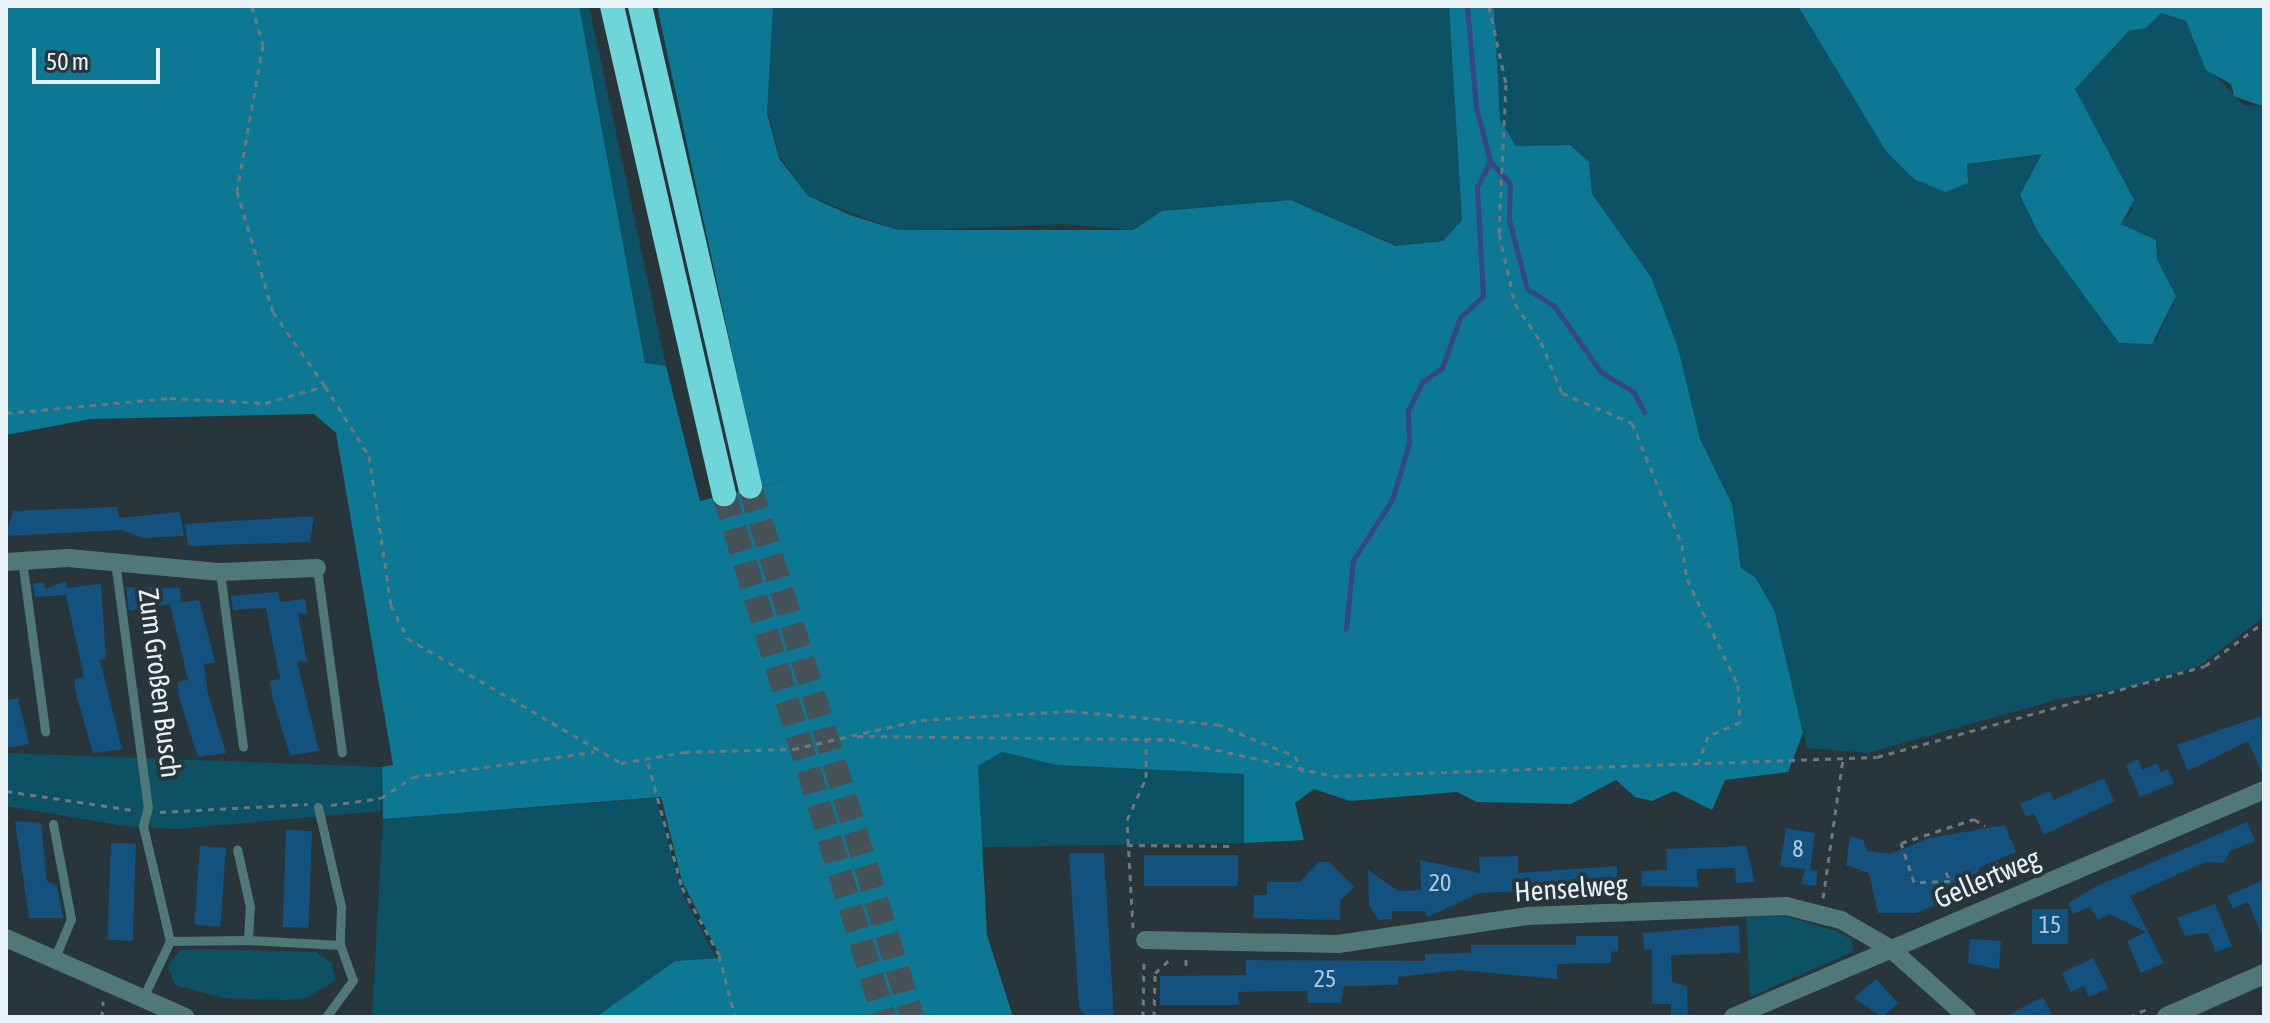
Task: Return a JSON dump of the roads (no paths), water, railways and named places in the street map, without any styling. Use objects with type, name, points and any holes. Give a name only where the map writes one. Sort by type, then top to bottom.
[{"type":"highway","points":[[612,6],[724,494]]},
{"type":"highway","points":[[640,6],[750,487]]},
{"type":"street","name":"Zum Großen Busch","points":[[14,561],[115,561],[220,572],[317,568]]},
{"type":"street","name":"Gellertweg","points":[[1733,1017],[2264,790]]},
{"type":"street","name":"Henselweg","points":[[1145,940],[1338,944],[1572,913],[1753,906],[1821,914],[1891,949],[1967,1017]]},
{"type":"street","points":[[6,938],[55,957],[142,1000],[185,1017]]},
{"type":"street","points":[[2167,1017],[2264,974]]},
{"type":"lane","name":"Zum Großen Busch","points":[[14,561],[45,731]]},
{"type":"lane","name":"Zum Großen Busch","points":[[115,561],[145,811],[170,941]]},
{"type":"lane","name":"Zum Großen Busch","points":[[317,568],[342,752]]},
{"type":"lane","points":[[220,572],[243,746]]},
{"type":"lane","points":[[318,807],[341,907],[340,945],[353,980],[326,1017]]},
{"type":"lane","points":[[53,824],[71,919],[55,957]]},
{"type":"lane","points":[[237,849],[250,907],[248,940]]},
{"type":"lane","points":[[142,1000],[170,941],[248,940],[340,945]]},
{"type":"waterway","points":[[1346,629],[1353,560],[1392,500],[1409,443],[1408,410],[1422,382],[1442,368],[1460,317],[1483,296],[1477,187],[1490,161],[1476,107],[1467,6]]},
{"type":"waterway","points":[[1490,161],[1510,184],[1509,220],[1527,289],[1554,306],[1601,372],[1633,391],[1644,412]]},
{"type":"tunnel","points":[[750,487],[912,1017]]},
{"type":"tunnel","points":[[724,494],[884,1017]]}]
